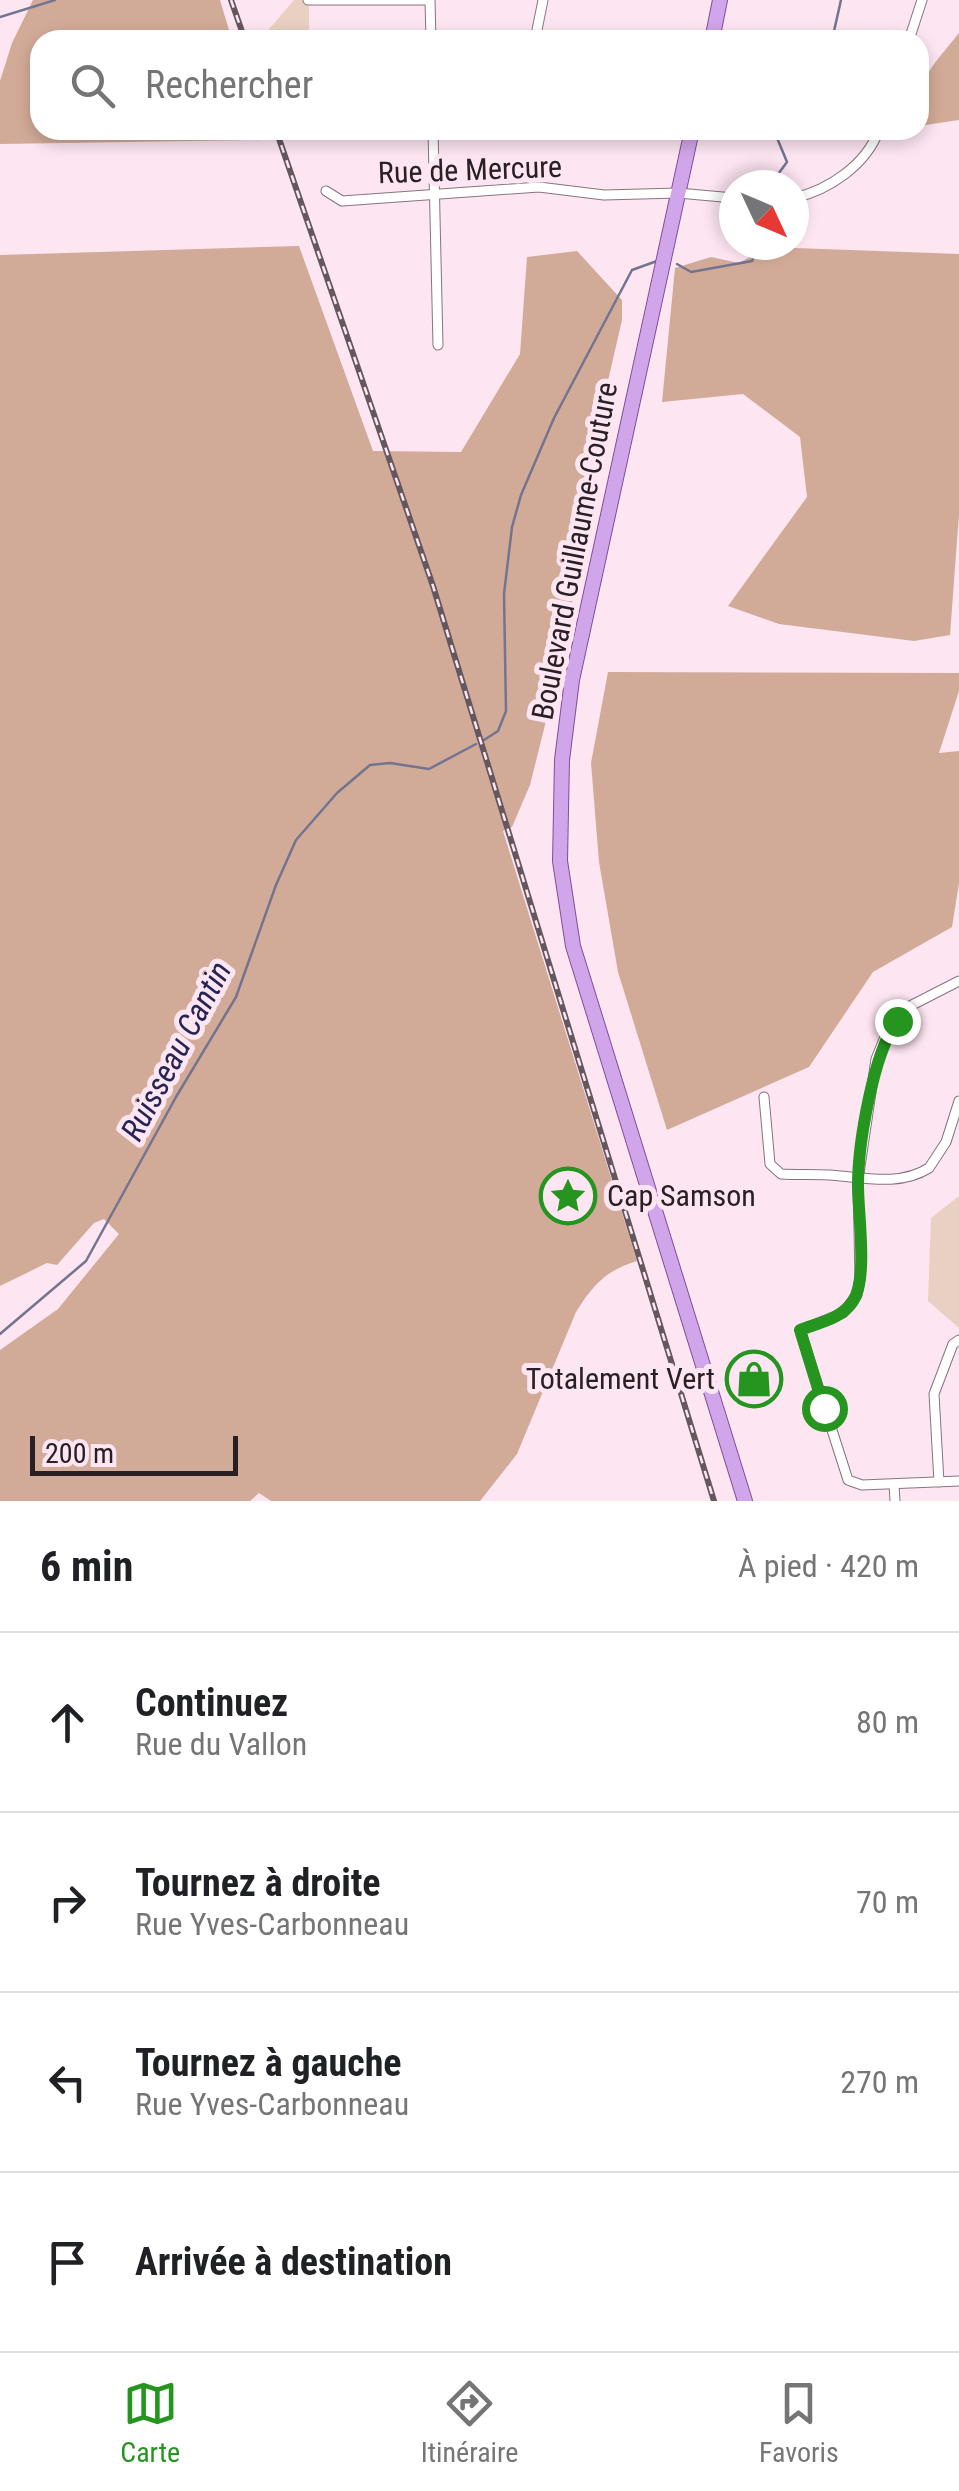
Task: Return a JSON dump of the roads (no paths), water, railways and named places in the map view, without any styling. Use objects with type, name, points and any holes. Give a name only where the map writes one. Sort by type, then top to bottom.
[{"type":"main road","points":[[714,30],[720,0]]},
{"type":"main road","name":"Boulevard Guillaume-Couture","points":[[690,140],[572,680],[562,760],[560,860],[573,946],[745,1501]]},
{"type":"street","points":[[308,0],[428,0],[431,30]]},
{"type":"street","points":[[537,30],[543,0]]},
{"type":"street","points":[[912,30],[922,0]]},
{"type":"street","points":[[434,140],[438,344]]},
{"type":"street","points":[[809,194],[822,190],[849,170],[875,140]]},
{"type":"street","name":"Rue de Mercure","points":[[326,191],[342,200],[539,187],[604,195],[678,193],[719,197]]},
{"type":"street","points":[[959,982],[912,1005],[885,1037],[876,1059],[858,1180],[857,1295],[843,1313],[800,1330],[848,1480],[862,1485],[959,1482]]},
{"type":"street","points":[[764,1098],[770,1164],[782,1174],[858,1180],[889,1179],[929,1168],[946,1142],[959,1101]]},
{"type":"street","points":[[939,1482],[934,1394],[953,1344],[959,1340]]},
{"type":"street","points":[[894,1485],[895,1501]]},
{"type":"waterway","points":[[0,17],[55,0]]},
{"type":"waterway","name":"Ruisseau Cantin","points":[[834,30],[841,0]]},
{"type":"waterway","name":"Ruisseau Cantin","points":[[778,140],[787,162],[781,170]]},
{"type":"waterway","name":"Ruisseau Cantin","points":[[677,264],[691,272],[752,260]]},
{"type":"waterway","name":"Ruisseau Cantin","points":[[484,740],[498,731],[506,711],[504,594],[512,527],[521,495],[554,418],[632,270],[657,261]]},
{"type":"waterway","name":"Ruisseau Cantin","points":[[0,1334],[86,1261],[236,997],[296,840],[337,793],[370,765],[390,763],[429,769],[476,744]]},
{"type":"railway","points":[[231,0],[242,30]]},
{"type":"railway","points":[[279,140],[433,586],[714,1501]]},
{"type":"place","name":"Cap Samson","points":[[568,1196]]},
{"type":"place","name":"Totalement Vert","points":[[754,1379]]}]
